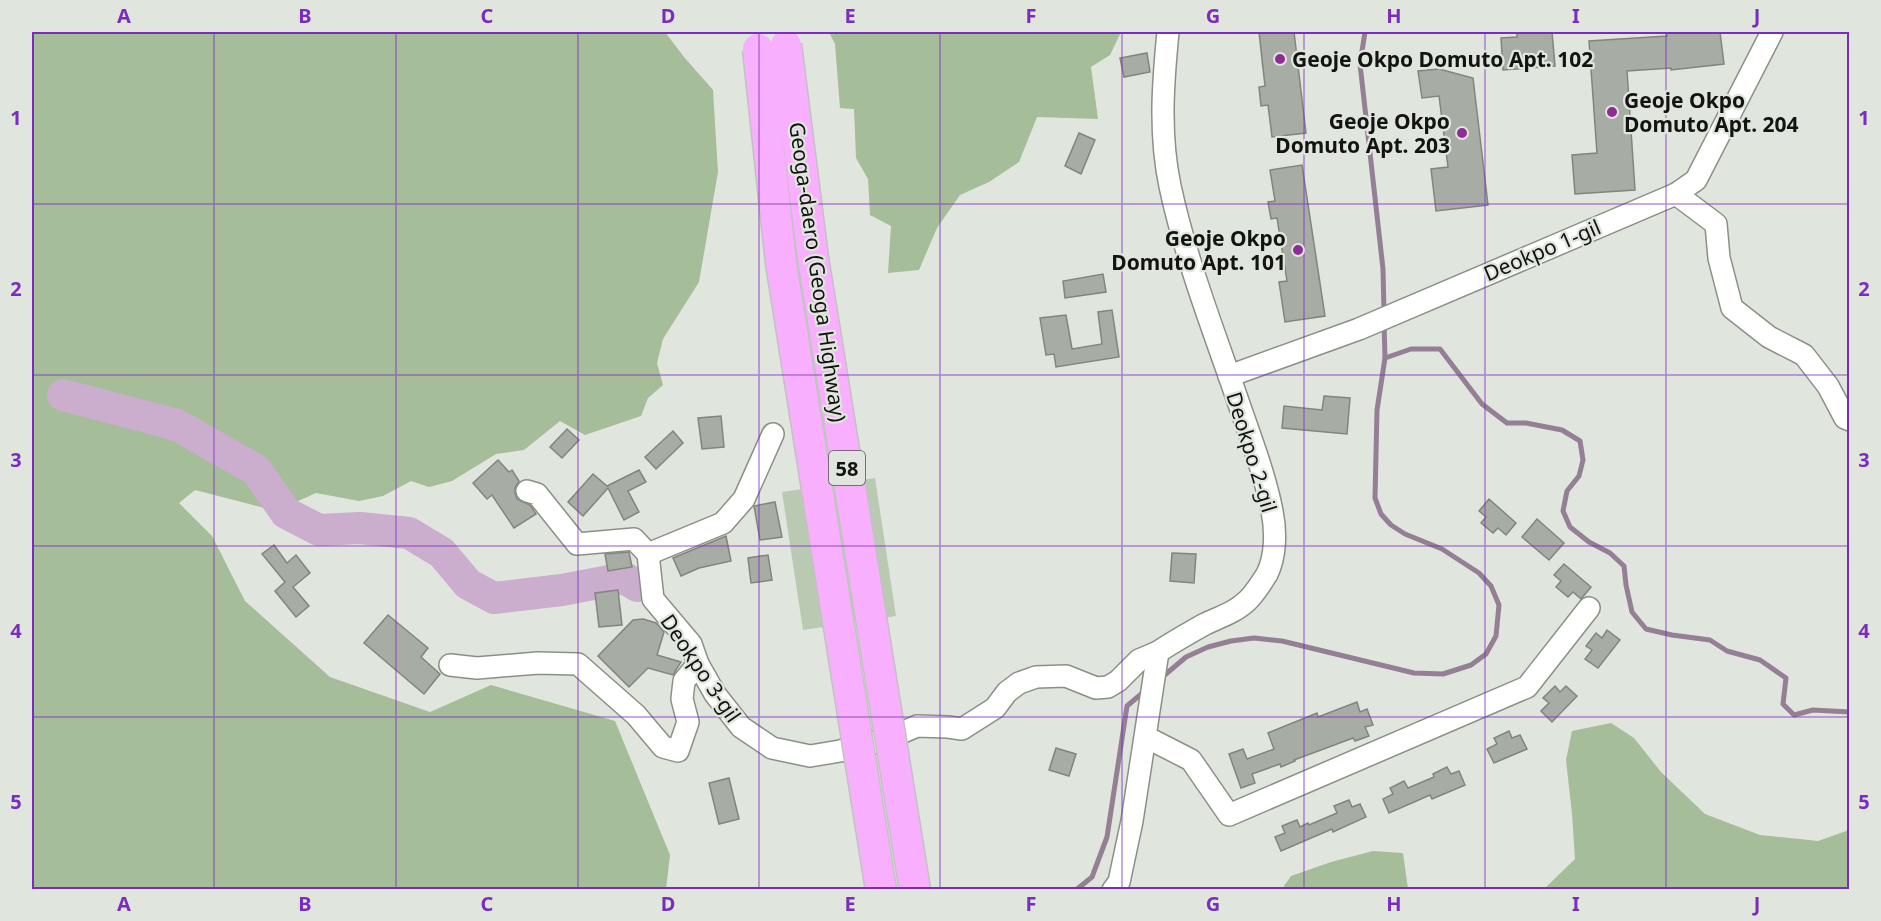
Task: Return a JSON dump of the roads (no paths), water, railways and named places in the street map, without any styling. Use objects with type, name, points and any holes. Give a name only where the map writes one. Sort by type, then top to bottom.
[{"type":"highway","name":"Geoga-daero (Geoga Highway)","points":[[881,890],[781,263],[772,47],[813,258],[915,890]]},
{"type":"street","name":"Deokpo 2-gil","points":[[1158,652],[1183,635],[1230,613],[1248,600],[1268,572],[1274,552],[1275,533],[1259,462],[1198,285],[1169,182],[1163,140],[1162,90],[1168,32]]},
{"type":"street","name":"Deokpo 1-gil","points":[[1229,376],[1359,329],[1676,194],[1696,180],[1772,32]]},
{"type":"street","points":[[1676,194],[1716,224],[1719,258],[1732,308],[1769,337],[1804,355],[1828,386],[1845,418],[1850,420]]},
{"type":"street","points":[[527,491],[537,494],[577,544],[634,539],[648,554],[723,523],[744,499],[773,434]]},
{"type":"street","name":"Deokpo 3-gil","points":[[648,554],[653,599],[691,644],[715,694],[741,727],[772,748],[810,756],[885,740],[916,726],[962,729],[995,708],[1007,692],[1019,683],[1036,677],[1066,676],[1096,688],[1108,687],[1118,681],[1138,660],[1158,652]]},
{"type":"street","points":[[1146,737],[1191,760],[1228,814],[1527,687],[1589,608]]},
{"type":"street","points":[[1113,890],[1119,882],[1130,831],[1158,652]]},
{"type":"street","points":[[450,665],[477,668],[538,663],[578,664],[636,715],[663,747],[678,751],[688,722],[682,699],[684,681],[699,664]]},
{"type":"waterway","points":[[1365,32],[1360,64],[1383,269],[1384,312]]},
{"type":"waterway","points":[[1160,679],[1186,657],[1208,647],[1254,638],[1282,641],[1414,673],[1443,674],[1471,665],[1486,654],[1496,636],[1499,605],[1491,586],[1479,573],[1442,549],[1405,534],[1391,525],[1381,514],[1375,498],[1377,410],[1385,358],[1384,324]]},
{"type":"waterway","points":[[1385,358],[1411,349],[1440,349],[1482,404],[1507,423],[1526,423],[1562,430],[1580,441],[1583,460],[1579,476],[1567,491],[1563,511],[1570,527],[1589,542],[1610,553],[1624,566],[1632,612],[1646,629],[1710,640],[1727,651],[1760,660],[1786,678],[1783,704],[1794,715],[1813,710],[1850,712]]},
{"type":"waterway","points":[[63,395],[177,425],[256,470],[286,513],[319,530],[360,528],[409,533],[442,553],[468,584],[494,598],[562,590],[625,578],[637,586]]},
{"type":"waterway","points":[[1076,890],[1092,877],[1107,837],[1127,706],[1146,690]]},
{"type":"place","name":"Geoje Okpo Domuto Apt. 102","points":[[1280,59]]},
{"type":"place","name":"Geoje Okpo Domuto Apt. 204","points":[[1612,112]]},
{"type":"place","name":"Geoje Okpo Domuto Apt. 203","points":[[1462,133]]},
{"type":"place","name":"Geoje Okpo Domuto Apt. 101","points":[[1298,250]]}]
